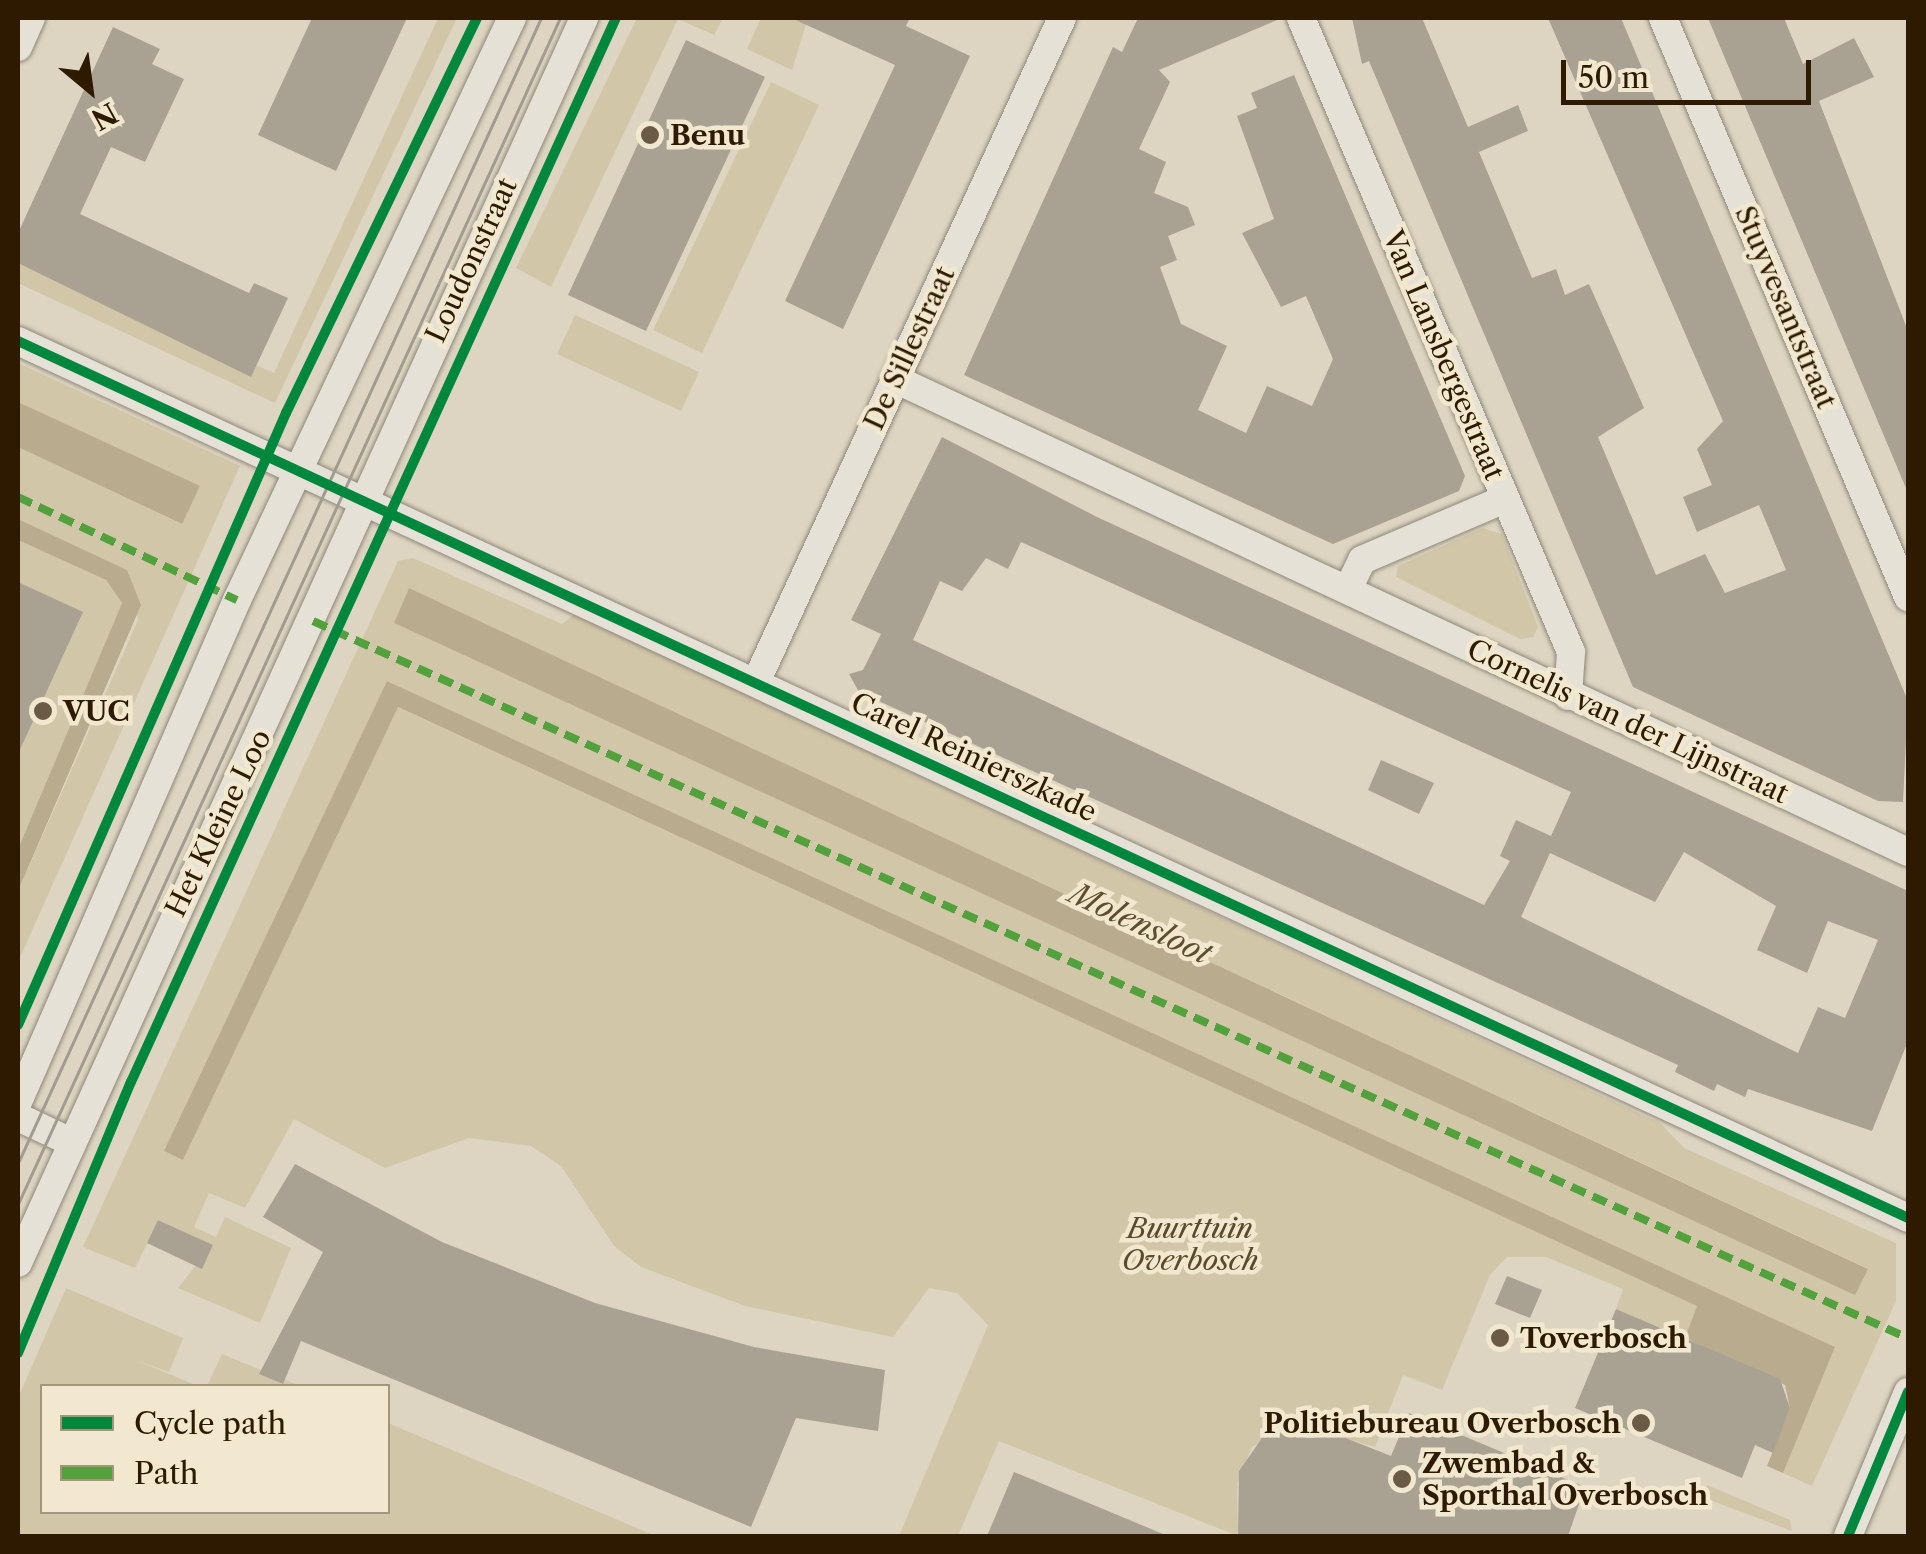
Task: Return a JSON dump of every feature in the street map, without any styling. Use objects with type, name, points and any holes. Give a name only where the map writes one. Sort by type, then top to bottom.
[{"type":"street","points":[[18,46],[31,18]]},
{"type":"street","points":[[18,1102],[296,472],[512,18]]},
{"type":"street","name":"Loudonstraat","points":[[366,505],[584,18]]},
{"type":"street","name":"De Sillestraat","points":[[758,680],[1062,18]]},
{"type":"street","name":"Van Lansbergestraat","points":[[1302,18],[1571,652],[1568,696]]},
{"type":"street","name":"Stuyvesantstraat","points":[[1663,18],[1908,597]]},
{"type":"street","name":"Carel Reinierszkade","points":[[18,341],[366,505],[758,680],[1905,1207]]},
{"type":"street","name":"Cornelis van der Lijnstraat","points":[[895,379],[1908,852]]},
{"type":"street","points":[[1348,588],[1362,560],[1505,499]]},
{"type":"street","name":"Het Kleine Loo","points":[[18,1263],[69,1141],[366,505]]},
{"type":"street","points":[[18,1117],[69,1141]]},
{"type":"street","points":[[1848,1536],[1908,1392]]},
{"type":"green space","points":[[438,18],[457,18],[275,403],[18,283],[18,261],[274,373]]},
{"type":"green space","points":[[637,18],[723,18],[714,35],[678,19],[551,287],[516,268]]},
{"type":"green space","points":[[761,18],[808,18],[792,70],[747,49]]},
{"type":"green space","points":[[771,82],[819,105],[702,353],[653,330]]},
{"type":"green space","points":[[575,315],[699,372],[681,411],[557,354]]},
{"type":"green space","points":[[18,363],[240,466],[18,962],[18,891],[138,620],[127,570],[18,519],[18,447],[181,524],[199,487],[18,402]]},
{"type":"green space","points":[[1483,528],[1502,534],[1538,627],[1533,637],[1520,639],[1396,577],[1398,566]]},
{"type":"green space","name":"VUC","points":[[18,540],[106,580],[122,603],[18,849]]},
{"type":"green space","name":"Buurttuin Overbosch","points":[[413,558],[562,624],[575,614],[1660,1123],[1684,1148],[1896,1243],[1896,1301],[1812,1486],[1783,1473],[1835,1347],[387,681],[165,1152],[183,1159],[397,707],[1698,1306],[1685,1338],[1616,1309],[1623,1289],[1546,1257],[1507,1257],[1490,1275],[1442,1390],[1403,1375],[1375,1447],[1300,1425],[1252,1447],[1237,1484],[1238,1536],[999,1441],[958,1536],[899,1536],[988,1325],[957,1293],[929,1288],[893,1337],[745,1306],[641,1267],[614,1246],[561,1166],[531,1146],[469,1138],[385,1168],[294,1119],[245,1208],[209,1193],[194,1227],[216,1237],[225,1217],[291,1248],[260,1323],[178,1288],[212,1245],[159,1220],[135,1268],[83,1247],[398,561]],"holes":[[[409,588],[1867,1268],[1854,1294],[394,623]]]},
{"type":"green space","points":[[66,1288],[183,1338],[169,1372],[138,1361],[193,1384],[40,1384],[40,1514],[390,1514],[390,1424],[656,1536],[18,1536],[18,1398]]},
{"type":"green space","points":[[222,1354],[295,1384],[208,1384]]},
{"type":"green space","points":[[1707,1485],[1790,1520],[1792,1531],[1702,1497]]},
{"type":"shaded area","points":[[18,402],[200,486],[182,524],[18,447]]},
{"type":"shaded area","points":[[18,519],[127,570],[141,605],[18,891],[18,849],[122,603],[106,580],[18,540]]},
{"type":"shaded area","points":[[409,588],[1868,1269],[1855,1295],[394,623]]},
{"type":"shaded area","points":[[387,681],[1835,1347],[1783,1473],[1767,1466],[1790,1408],[1785,1385],[1685,1338],[1697,1306],[398,707],[183,1160],[164,1151]]},
{"type":"building","points":[[312,18],[407,18],[336,171],[258,135]]},
{"type":"building","points":[[791,18],[910,18],[906,26],[970,56],[843,329],[785,301],[895,65]]},
{"type":"building","points":[[1138,18],[1282,18],[1159,70],[1170,82],[1139,149],[1166,162],[1154,193],[1188,207],[1195,225],[1168,236],[1177,260],[1160,267],[1181,324],[1227,346],[1198,410],[1246,433],[1267,386],[1312,406],[1333,359],[1306,296],[1281,307],[1242,233],[1274,219],[1237,116],[1257,108],[1251,93],[1294,75],[1465,476],[1459,491],[1333,544],[964,375],[1113,47],[1122,52]]},
{"type":"building","points":[[1352,18],[1422,18],[1468,127],[1518,105],[1528,131],[1479,152],[1532,278],[1556,269],[1565,295],[1589,284],[1644,408],[1598,437],[1656,575],[1705,554],[1725,593],[1786,570],[1759,505],[1697,532],[1683,497],[1712,485],[1697,449],[1723,421],[1548,18],[1621,18],[1908,701],[1903,802],[1878,801],[1633,687],[1369,61],[1362,64]]},
{"type":"building","points":[[1708,18],[1784,18],[1803,64],[1854,38],[1874,77],[1819,101],[1908,331],[1908,493]]},
{"type":"building","points":[[113,27],[160,49],[152,64],[184,79],[145,162],[111,147],[80,214],[249,293],[254,283],[288,298],[251,377],[18,263],[18,233]]},
{"type":"building","points":[[686,40],[765,77],[646,331],[568,295]]},
{"type":"building","points":[[942,437],[1097,517],[1908,891],[1908,1041],[1872,1131],[1748,1089],[1745,1097],[1717,1084],[1714,1091],[1675,1072],[1678,1065],[859,692],[849,674],[863,670],[881,634],[851,620]],"holes":[[[1021,542],[1571,792],[1551,836],[1516,820],[1500,856],[1510,861],[1484,905],[913,640],[940,581],[962,591],[986,558],[1008,569]],[[1684,852],[1776,906],[1757,950],[1807,973],[1828,921],[1878,940],[1845,1018],[1818,1007],[1798,1053],[1521,917],[1550,853],[1655,902]]]},
{"type":"building","points":[[18,582],[83,612],[18,754]]},
{"type":"building","points":[[1381,760],[1434,783],[1419,814],[1368,790]]},
{"type":"building","points":[[295,1164],[442,1242],[595,1303],[754,1347],[885,1370],[878,1431],[796,1418],[751,1527],[301,1341],[283,1384],[259,1374],[323,1252],[263,1217]]},
{"type":"building","points":[[158,1220],[213,1245],[202,1269],[147,1243]]},
{"type":"building","points":[[1507,1276],[1542,1290],[1530,1318],[1495,1304]]},
{"type":"building","points":[[1616,1309],[1780,1379],[1790,1408],[1773,1453],[1755,1445],[1742,1478],[1575,1408]]},
{"type":"building","name":"Zwembad & Sporthal Overbosch","points":[[1409,1413],[1585,1487],[1568,1536],[1238,1536],[1239,1471],[1262,1438],[1313,1425],[1391,1456]]},
{"type":"building","points":[[1014,1472],[1168,1536],[987,1536]]},
{"type":"tram line","points":[[18,1163],[541,18]]},
{"type":"tram line","points":[[18,1204],[560,18]]},
{"type":"marked path","points":[[18,497],[237,600]]},
{"type":"marked path","points":[[313,621],[1908,1338]]},
{"type":"cycle path","points":[[18,1025],[286,413],[477,18]]},
{"type":"cycle path","points":[[18,1353],[131,1082],[616,18]]},
{"type":"cycle path","points":[[18,341],[1908,1218]]},
{"type":"cycle path","points":[[1848,1536],[1908,1392]]},
{"type":"place","name":"Benu","points":[[650,135]]},
{"type":"place","name":"VUC","points":[[43,711]]},
{"type":"place","name":"Toverbosch","points":[[1500,1338]]},
{"type":"place","name":"Politiebureau Overbosch","points":[[1641,1423]]},
{"type":"place","name":"Zwembad & Sporthal Overbosch","points":[[1402,1479]]},
{"type":"water label","name":"Molensloot","points":[[1140,924]]}]
